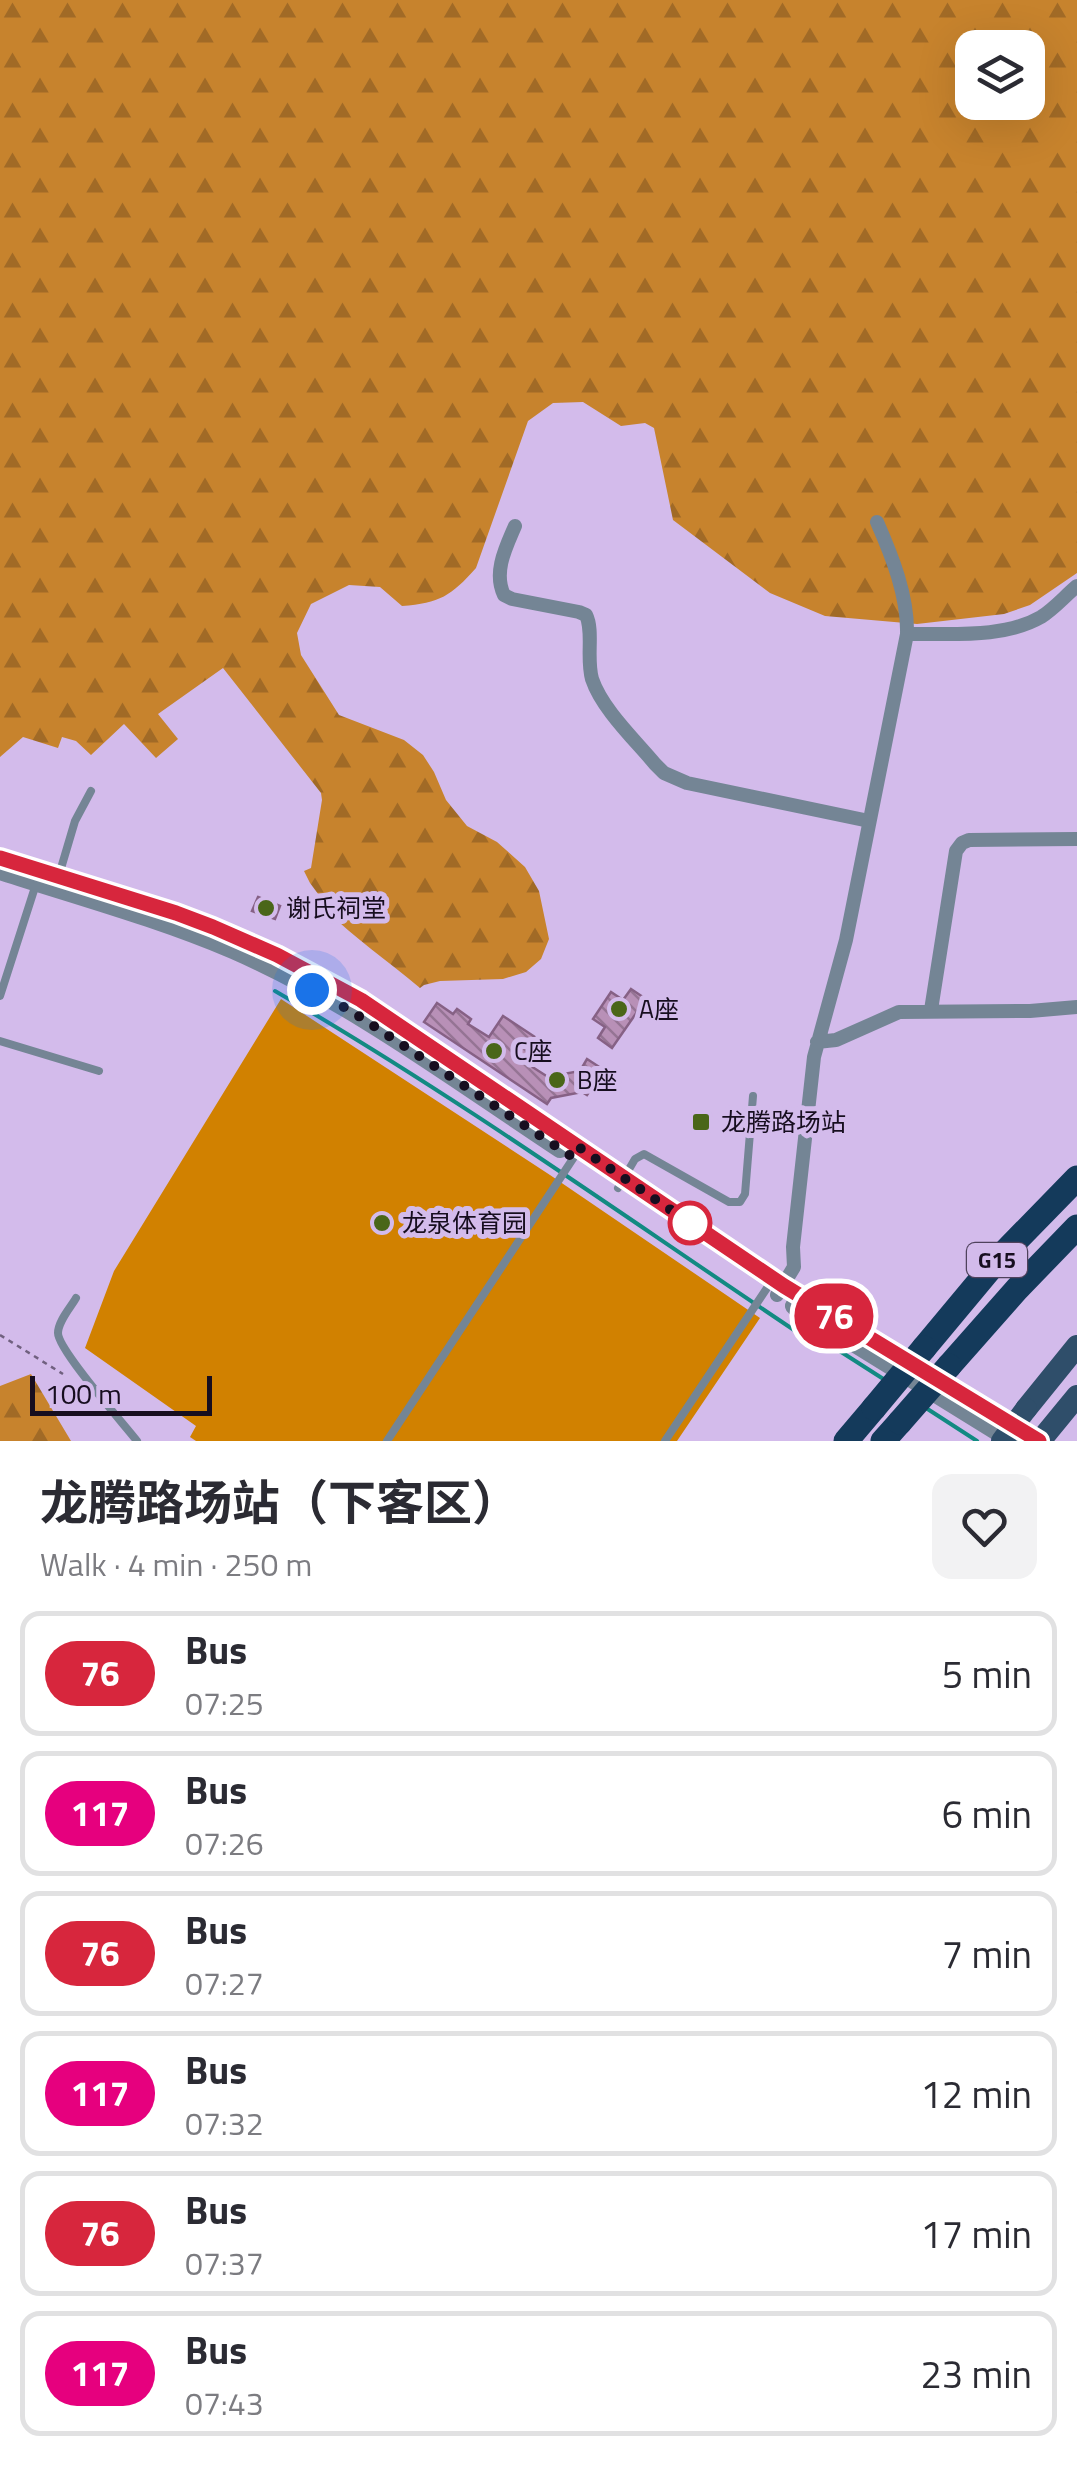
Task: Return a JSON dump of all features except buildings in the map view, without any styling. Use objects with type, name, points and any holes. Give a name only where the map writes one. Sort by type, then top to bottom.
[{"type":"highway","name":"G15","points":[[846,1441],[999,1258],[1077,1178]]},
{"type":"highway","name":"G15","points":[[892,1431],[1077,1227]]},
{"type":"main road","points":[[1002,1441],[1077,1346]]},
{"type":"main road","points":[[1044,1436],[1077,1396]]},
{"type":"street","points":[[772,1290],[794,1262],[817,1042],[840,964],[907,634],[895,570],[877,522]]},
{"type":"street","points":[[515,526],[501,567],[499,580],[504,595],[586,615],[590,626],[589,666],[597,691],[664,773],[687,783],[869,821]]},
{"type":"street","points":[[907,634],[984,632],[1023,625],[1041,617],[1077,586]]},
{"type":"street","points":[[932,1010],[956,851],[962,844],[978,839],[1077,839]]},
{"type":"street","points":[[0,858],[47,880],[218,945],[351,1011],[573,1159],[621,1183],[772,1290],[1012,1441]]},
{"type":"street","points":[[0,871],[47,880]]},
{"type":"street","points":[[817,1042],[836,1040],[900,1012],[1077,1007]]},
{"type":"street","points":[[772,1290],[1044,1436]]},
{"type":"lane","points":[[0,996],[47,880],[90,791]]},
{"type":"lane","points":[[0,1041],[98,1071]]},
{"type":"lane","points":[[621,1183],[636,1159],[644,1154],[729,1202],[740,1202],[745,1194],[753,1096]]},
{"type":"lane","points":[[388,1441],[573,1159]]},
{"type":"lane","points":[[666,1441],[751,1312],[772,1290]]},
{"type":"lane","points":[[76,1298],[60,1325],[60,1340],[137,1441]]},
{"type":"path","points":[[0,1335],[63,1374]]},
{"type":"green space","points":[[0,0],[1077,0],[1077,573],[1030,605],[1004,614],[917,624],[825,616],[770,593],[673,520],[654,428],[645,423],[621,426],[583,402],[553,403],[528,421],[476,568],[459,585],[436,600],[402,606],[380,587],[349,585],[311,604],[297,633],[301,655],[339,715],[404,740],[423,755],[446,800],[467,826],[497,842],[525,867],[539,891],[549,939],[541,959],[526,972],[503,979],[440,981],[420,988],[325,909],[327,906],[304,871],[311,868],[321,793],[223,668],[158,714],[178,739],[156,758],[124,724],[91,755],[76,741],[62,737],[58,748],[23,737],[0,757]]},
{"type":"green space","points":[[31,1374],[71,1441],[0,1441],[0,1386]]},
{"type":"shaded area","name":"龙泉体育园","points":[[281,999],[760,1318],[677,1441],[196,1441],[190,1437],[196,1426],[85,1348],[114,1271]]},
{"type":"waterway","points":[[275,991],[474,1114],[797,1332],[813,1334],[885,1380]]},
{"type":"waterway","points":[[926,1408],[977,1441]]},
{"type":"bus line","name":"76","points":[[0,858],[213,927],[277,955],[361,1000],[784,1286],[1039,1441]]},
{"type":"place","name":"谢氏祠堂","points":[[266,908]]},
{"type":"place","name":"A座","points":[[619,1009]]},
{"type":"place","name":"C座","points":[[494,1051]]},
{"type":"place","name":"B座","points":[[557,1080]]},
{"type":"place","name":"龙腾路场站","points":[[701,1122]]},
{"type":"place","name":"龙泉体育园","points":[[382,1223]]},
{"type":"route","points":[[312,990],[351,1011],[574,1158],[580,1148],[690,1223]]}]
